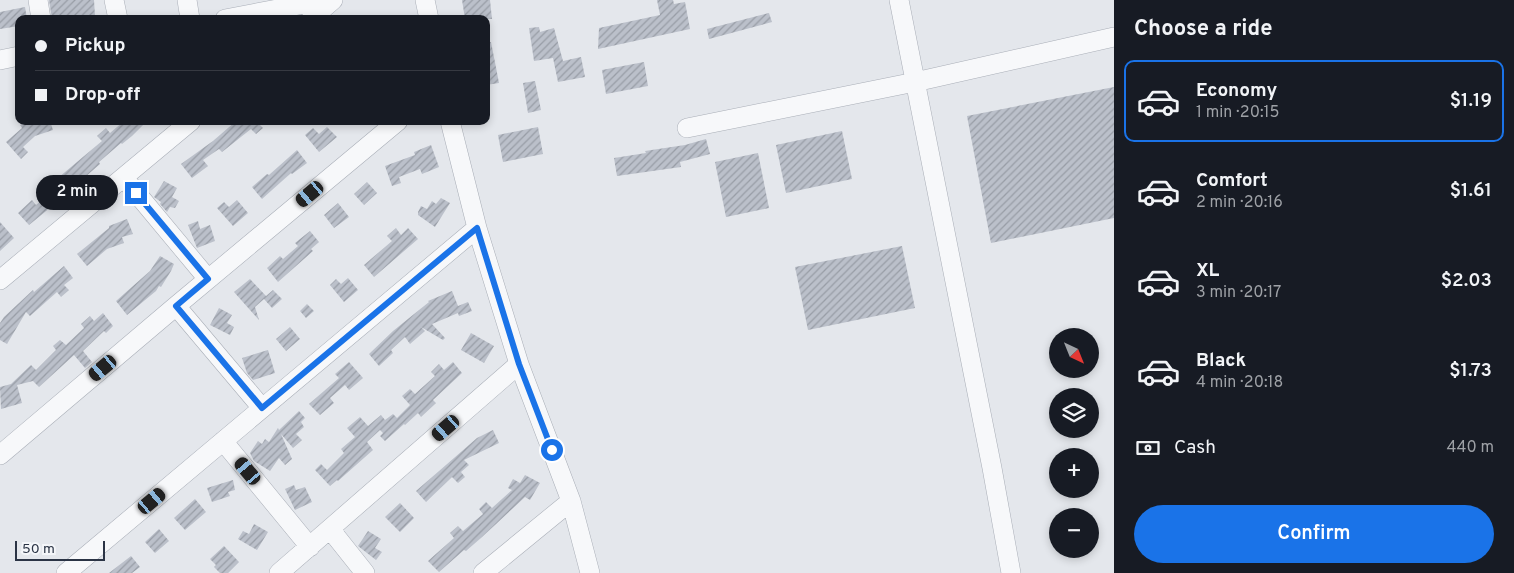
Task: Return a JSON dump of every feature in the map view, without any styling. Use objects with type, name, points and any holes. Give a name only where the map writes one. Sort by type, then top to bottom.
[{"type":"street","points":[[38,0],[40,15]]},
{"type":"street","points":[[114,0],[117,15]]},
{"type":"street","points":[[187,0],[189,15]]},
{"type":"street","points":[[236,15],[260,6],[325,0]]},
{"type":"street","points":[[316,15],[333,0]]},
{"type":"street","points":[[425,0],[428,15]]},
{"type":"street","points":[[899,0],[1011,573]]},
{"type":"street","points":[[687,128],[915,82],[1114,37]]},
{"type":"street","points":[[0,60],[15,57]]},
{"type":"street","points":[[0,280],[186,125]]},
{"type":"street","points":[[0,456],[393,125]]},
{"type":"street","points":[[451,125],[477,228],[519,364],[571,501],[590,573]]},
{"type":"street","points":[[124,178],[208,279]]},
{"type":"street","points":[[66,573],[477,228]]},
{"type":"street","points":[[176,306],[262,408]]},
{"type":"street","points":[[279,573],[519,364]]},
{"type":"street","points":[[223,441],[310,547]]},
{"type":"street","points":[[483,573],[571,501]]},
{"type":"street","points":[[330,529],[365,573]]},
{"type":"building","points":[[49,0],[94,0],[95,15],[51,15]]},
{"type":"building","points":[[462,0],[490,0],[492,19],[490,19],[490,15],[464,15]]},
{"type":"building","points":[[657,0],[673,0],[674,4],[685,2],[690,29],[598,49],[599,28],[660,15]]},
{"type":"building","points":[[25,7],[26,15],[15,15],[15,27],[0,29],[0,12]]},
{"type":"building","points":[[769,13],[772,22],[709,39],[707,29]]},
{"type":"building","points":[[539,27],[540,32],[554,28],[563,61],[581,57],[585,77],[558,82],[553,58],[534,61],[529,28]]},
{"type":"building","points":[[490,42],[491,42],[499,83],[490,84]]},
{"type":"building","points":[[644,62],[648,86],[606,94],[602,70]]},
{"type":"building","points":[[535,81],[541,110],[528,113],[523,83]]},
{"type":"building","points":[[1114,87],[1114,218],[991,243],[967,116]]},
{"type":"building","points":[[20,125],[51,125],[53,130],[35,136],[23,147],[28,152],[21,159],[6,142],[22,128]]},
{"type":"building","points":[[119,125],[143,125],[99,162],[100,164],[78,185],[29,225],[18,213],[32,200],[36,205],[51,193],[46,188],[102,141],[97,136],[106,128],[110,133]]},
{"type":"building","points":[[231,125],[260,125],[263,128],[256,134],[251,129],[222,152],[219,149],[203,160],[208,166],[192,178],[181,164]]},
{"type":"building","points":[[327,127],[337,137],[319,152],[305,135],[313,128],[319,134]]},
{"type":"building","points":[[538,127],[543,154],[503,162],[498,135]]},
{"type":"building","points":[[842,131],[852,179],[786,193],[776,145]]},
{"type":"building","points":[[706,139],[710,154],[680,162],[681,167],[617,176],[614,158],[685,145]]},
{"type":"building","points":[[431,145],[439,167],[422,174],[420,169],[399,177],[401,183],[392,186],[385,166],[415,155],[414,152]]},
{"type":"building","points":[[297,150],[307,163],[291,173],[262,199],[252,187],[267,174],[269,175]]},
{"type":"building","points":[[758,153],[769,208],[726,217],[715,162]]},
{"type":"building","points":[[164,181],[177,188],[172,197],[179,201],[175,208],[170,207],[167,212],[160,204],[161,202],[154,197]]},
{"type":"building","points":[[367,182],[377,193],[364,205],[354,194]]},
{"type":"building","points":[[441,198],[450,203],[435,227],[418,215],[418,212],[421,206],[427,209],[432,201],[436,204]]},
{"type":"building","points":[[237,200],[248,213],[233,226],[217,208],[224,202],[229,207]]},
{"type":"building","points":[[338,203],[349,217],[334,228],[324,215]]},
{"type":"building","points":[[127,219],[133,234],[122,237],[124,243],[107,249],[87,266],[77,254],[109,228],[109,226]]},
{"type":"building","points":[[198,221],[200,229],[210,225],[215,241],[197,248],[188,225]]},
{"type":"building","points":[[0,222],[14,238],[0,251]]},
{"type":"building","points":[[396,228],[401,235],[408,228],[418,239],[374,277],[364,265],[392,241],[387,236]]},
{"type":"building","points":[[310,231],[319,242],[311,249],[313,251],[278,282],[267,268],[280,256],[283,259],[298,246],[295,243]]},
{"type":"building","points":[[902,246],[915,308],[808,330],[795,267]]},
{"type":"building","points":[[160,256],[174,264],[171,271],[161,287],[159,286],[156,291],[127,315],[116,301],[150,271]]},
{"type":"building","points":[[64,266],[73,278],[64,285],[69,290],[61,297],[57,292],[30,316],[26,312],[7,344],[0,340],[0,323],[4,317],[33,290],[34,292]]},
{"type":"building","points":[[348,278],[358,290],[344,302],[330,285],[336,279],[341,284]]},
{"type":"building","points":[[250,279],[266,296],[273,290],[282,299],[272,308],[264,299],[255,307],[259,320],[234,292]]},
{"type":"building","points":[[452,291],[458,306],[468,302],[472,311],[459,316],[458,313],[432,324],[445,338],[443,340],[421,327],[425,331],[410,344],[405,337],[391,350],[393,353],[379,366],[369,354],[428,301]]},
{"type":"building","points":[[307,304],[314,311],[306,318],[300,311]]},
{"type":"building","points":[[219,308],[232,315],[227,323],[234,327],[230,335],[210,325]]},
{"type":"building","points":[[103,313],[113,326],[106,333],[104,331],[83,351],[92,362],[85,368],[74,355],[39,387],[33,381],[17,385],[22,403],[1,409],[0,387],[11,384],[31,365],[36,370],[56,350],[53,346],[60,340],[66,345],[84,328],[81,324],[90,316],[94,321]]},
{"type":"building","points":[[290,327],[300,339],[286,351],[276,339]]},
{"type":"building","points":[[471,333],[494,346],[484,363],[461,350]]},
{"type":"building","points":[[268,350],[275,373],[253,380],[247,373],[242,358]]},
{"type":"building","points":[[349,362],[363,378],[349,390],[345,385],[330,398],[334,403],[320,415],[309,404],[339,378],[335,374]]},
{"type":"building","points":[[453,362],[462,373],[433,400],[436,403],[421,417],[418,413],[385,441],[380,436],[383,433],[380,430],[367,442],[373,450],[330,486],[315,470],[321,464],[327,470],[344,453],[341,449],[355,437],[347,428],[360,417],[368,426],[381,415],[385,420],[393,414],[397,418],[410,405],[402,396],[410,389],[415,394],[435,376],[431,372],[439,364],[444,370]]},
{"type":"building","points":[[299,411],[305,418],[301,422],[304,427],[296,434],[302,440],[293,448],[281,434],[292,459],[285,465],[279,458],[270,471],[254,461],[250,453],[258,441],[262,444],[265,439],[269,442],[278,428],[279,430]]},
{"type":"building","points":[[493,430],[499,443],[464,460],[469,465],[461,472],[465,477],[458,483],[452,477],[426,502],[416,491],[477,438]]},
{"type":"building","points":[[525,475],[540,483],[530,500],[525,497],[466,551],[464,550],[439,572],[428,561],[454,538],[450,533],[458,526],[463,531],[483,514],[479,509],[486,502],[492,508],[512,490],[508,488],[513,479],[520,483]]},
{"type":"building","points":[[233,480],[235,490],[228,492],[230,496],[212,502],[207,488]]},
{"type":"building","points":[[294,485],[296,490],[305,487],[312,502],[295,510],[285,489]]},
{"type":"building","points":[[195,499],[206,512],[185,530],[174,518]]},
{"type":"building","points":[[400,503],[414,518],[400,532],[385,517]]},
{"type":"building","points":[[254,524],[268,532],[257,550],[238,539],[243,531],[249,534]]},
{"type":"building","points":[[159,529],[169,541],[155,553],[145,542]]},
{"type":"building","points":[[368,531],[381,539],[375,548],[382,552],[376,560],[358,546]]},
{"type":"building","points":[[224,546],[239,562],[228,573],[220,573],[210,559]]},
{"type":"building","points":[[131,556],[140,567],[132,573],[109,573]]},
{"type":"route","points":[[136,193],[208,279],[176,306],[262,408],[477,228],[519,364],[552,450]]}]
